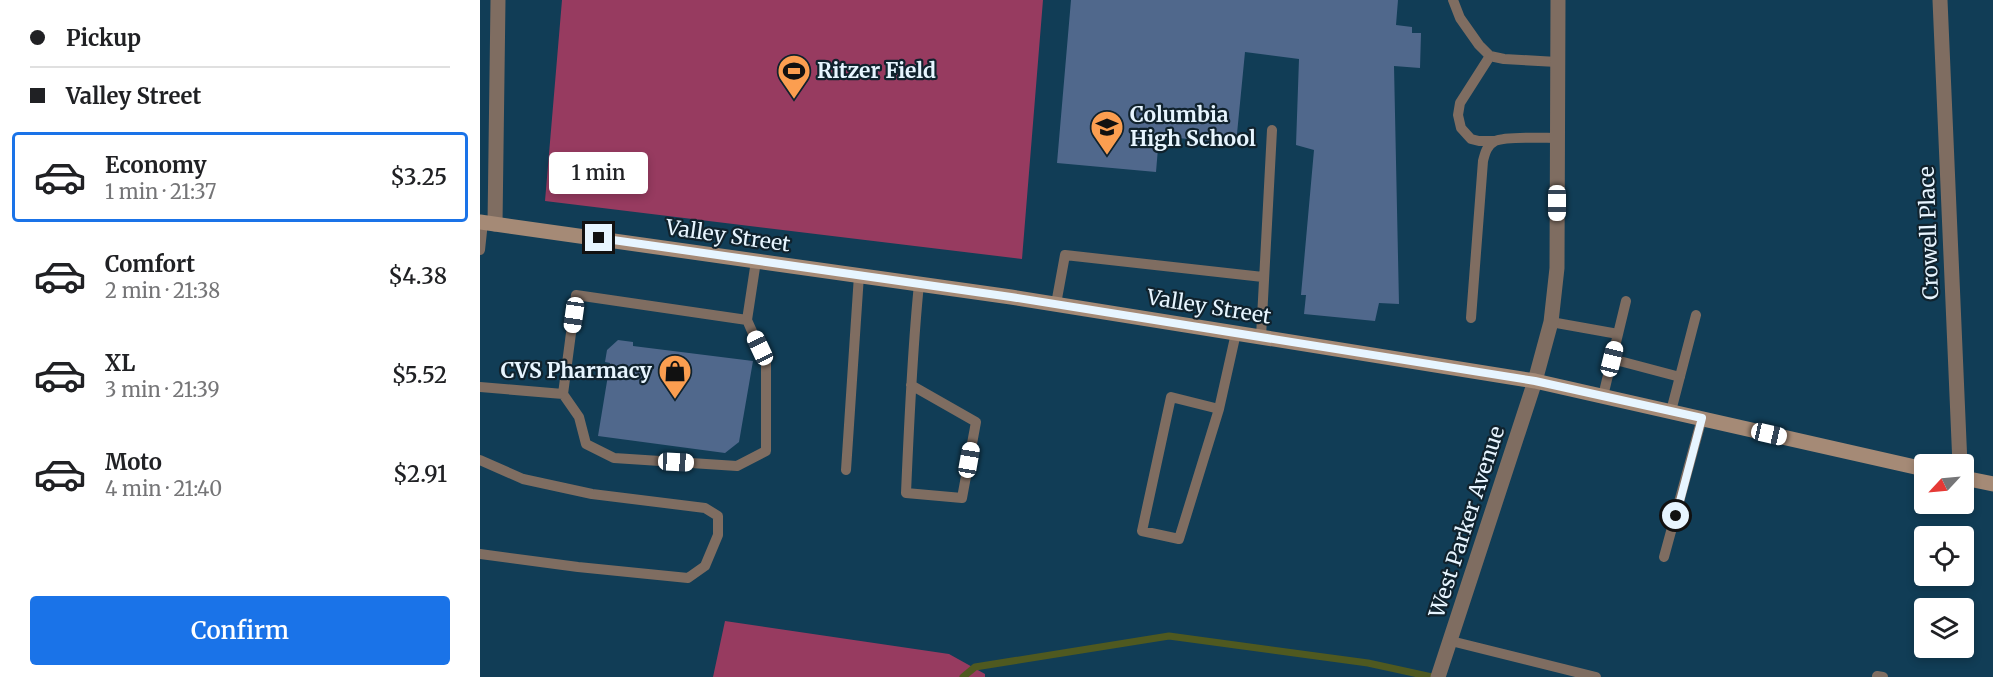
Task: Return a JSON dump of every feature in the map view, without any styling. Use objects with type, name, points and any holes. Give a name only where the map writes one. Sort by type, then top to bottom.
[{"type":"main road","name":"Valley Street","points":[[486,222],[1056,304],[1535,381],[1914,467]]},
{"type":"main road","points":[[1974,480],[1993,484]]},
{"type":"street","points":[[486,222],[498,0]]},
{"type":"street","name":"West Parker Avenue","points":[[1438,677],[1535,381],[1551,322],[1557,268],[1558,0]]},
{"type":"street","name":"Crowell Place","points":[[1940,0],[1960,454]]},
{"type":"lane","points":[[1453,0],[1463,24],[1490,56],[1557,62]]},
{"type":"lane","points":[[1490,56],[1460,103],[1458,115],[1461,128],[1471,139],[1479,141],[1557,138]]},
{"type":"lane","points":[[1261,337],[1272,130]]},
{"type":"lane","points":[[1471,318],[1483,161],[1486,148],[1494,141]]},
{"type":"lane","points":[[480,250],[486,222]]},
{"type":"lane","points":[[1056,304],[1065,255],[1263,277]]},
{"type":"lane","points":[[747,320],[576,296],[563,394],[579,417],[585,444],[614,458],[737,466],[766,451],[766,363],[747,320],[756,261]]},
{"type":"lane","points":[[846,470],[859,275]]},
{"type":"lane","points":[[911,385],[976,422],[962,498],[906,493],[911,385],[919,284]]},
{"type":"lane","points":[[1603,396],[1626,301]]},
{"type":"lane","points":[[1671,411],[1696,315]]},
{"type":"lane","points":[[1551,322],[1618,334]]},
{"type":"lane","points":[[1219,409],[1171,397],[1142,531],[1179,539],[1219,409],[1236,333]]},
{"type":"lane","points":[[1612,359],[1680,377]]},
{"type":"lane","points":[[480,387],[563,394]]},
{"type":"lane","points":[[1664,557],[1702,418]]},
{"type":"lane","points":[[480,460],[523,479],[592,494],[705,508],[718,516],[718,535],[705,566],[688,578],[480,554]]},
{"type":"lane","points":[[1451,641],[1596,677]]},
{"type":"shaded area","name":"Ritzer Field","points":[[562,0],[1043,0],[1022,259],[545,201]]},
{"type":"shaded area","points":[[725,621],[949,654],[985,674],[985,677],[713,677]]},
{"type":"building","name":"Columbia High School","points":[[1071,0],[1398,0],[1396,25],[1412,27],[1412,33],[1421,33],[1420,68],[1394,66],[1399,304],[1379,303],[1375,321],[1304,314],[1306,295],[1301,295],[1314,150],[1296,145],[1299,59],[1245,52],[1236,144],[1159,136],[1156,172],[1057,163]]},
{"type":"building","name":"CVS Pharmacy","points":[[618,340],[633,342],[633,346],[753,361],[739,442],[725,453],[598,436],[610,363],[605,362],[607,350]]},
{"type":"waterway","points":[[963,677],[975,667],[1169,636],[1368,663],[1432,677]]},
{"type":"place","name":"Ritzer Field","points":[[794,100]]},
{"type":"place","name":"Columbia High School","points":[[1107,156]]},
{"type":"place","name":"CVS Pharmacy","points":[[675,400]]},
{"type":"route","points":[[599,238],[1011,297],[1535,381],[1702,418],[1676,516]]}]
